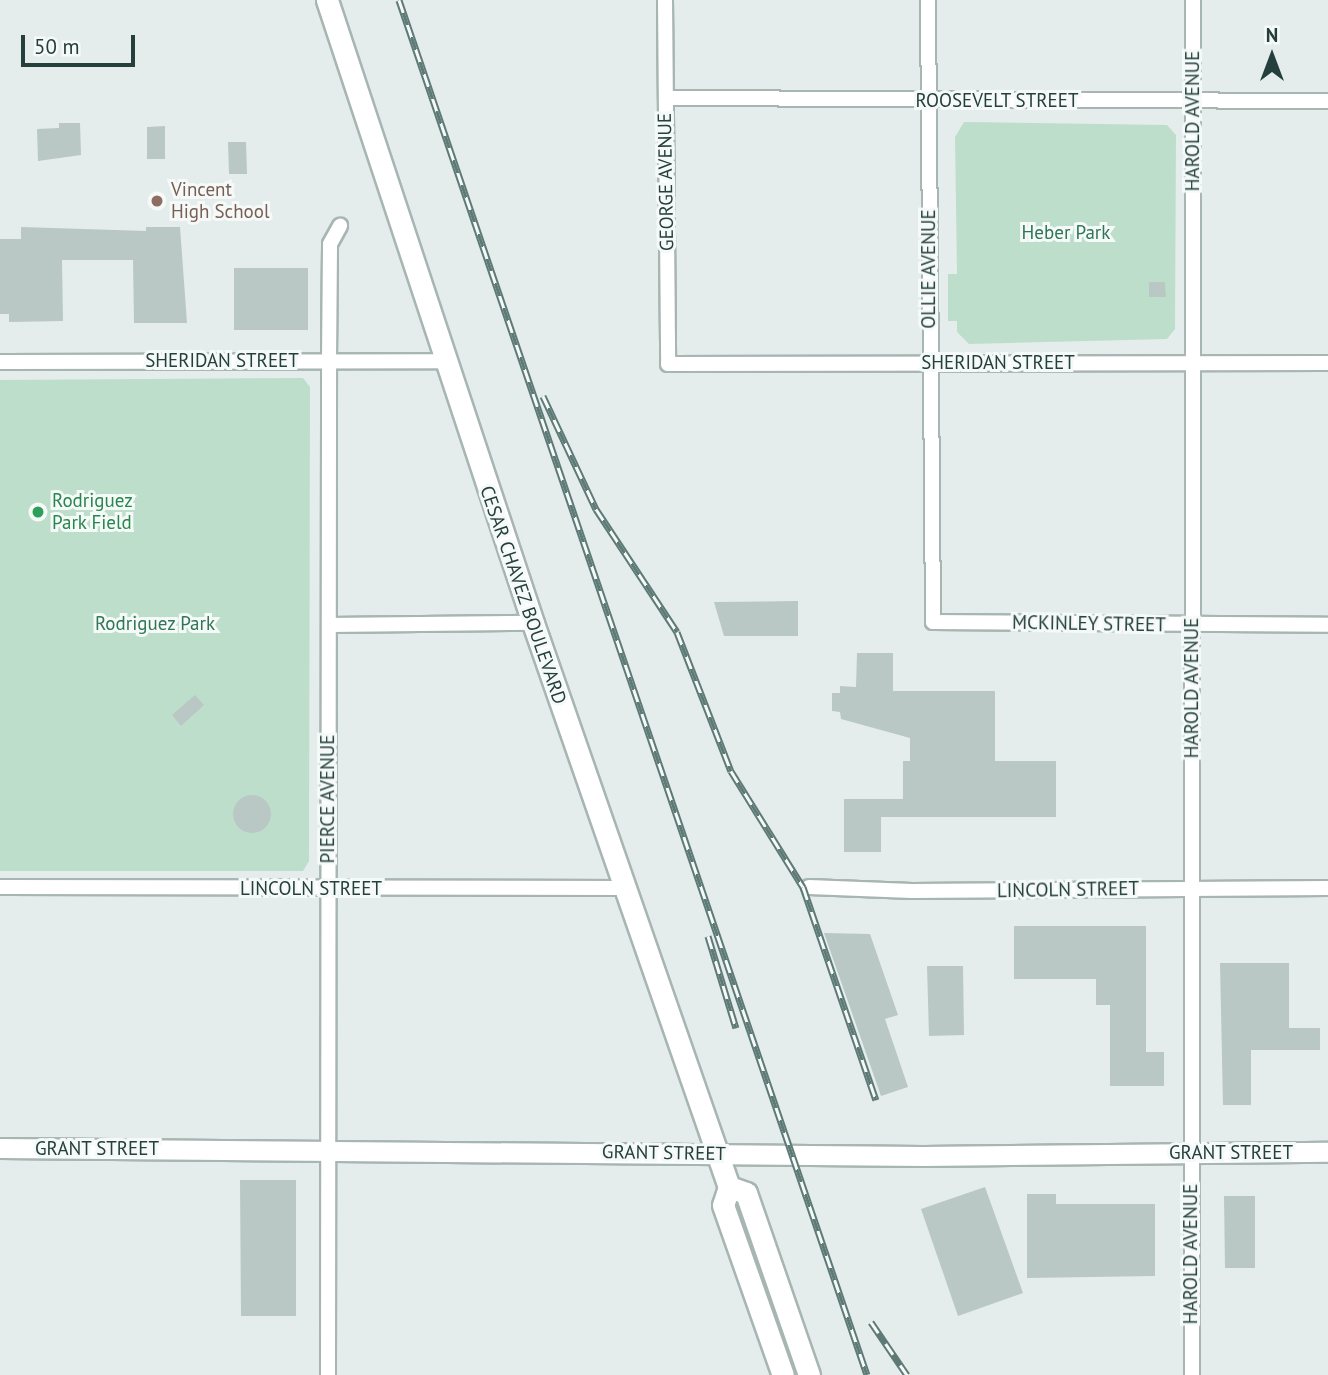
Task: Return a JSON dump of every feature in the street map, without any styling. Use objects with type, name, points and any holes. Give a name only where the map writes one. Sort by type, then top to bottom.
[{"type":"main road","name":"CESAR CHAVEZ BOULEVARD","points":[[327,0],[444,360],[622,888],[729,1187],[723,1205],[783,1375]]},
{"type":"main road","name":"CESAR CHAVEZ BOULEVARD","points":[[729,1187],[746,1193],[809,1375]]},
{"type":"main road","points":[[765,1323],[760,1349],[768,1375]]},
{"type":"street","name":"GEORGE AVENUE","points":[[665,0],[668,364]]},
{"type":"street","name":"OLLIE AVENUE","points":[[928,0],[933,622]]},
{"type":"street","name":"HAROLD AVENUE","points":[[1192,1375],[1193,0]]},
{"type":"street","name":"ROOSEVELT STREET","points":[[666,98],[1328,101]]},
{"type":"street","name":"PIERCE AVENUE","points":[[328,1375],[330,244],[340,226]]},
{"type":"street","name":"SHERIDAN STREET","points":[[0,362],[444,360]]},
{"type":"street","name":"SHERIDAN STREET","points":[[668,364],[1328,363]]},
{"type":"street","name":"MCKINLEY STREET","points":[[933,622],[1328,625]]},
{"type":"street","points":[[330,625],[533,623]]},
{"type":"street","name":"LINCOLN STREET","points":[[0,887],[622,888]]},
{"type":"street","name":"LINCOLN STREET","points":[[809,887],[912,891],[1328,888]]},
{"type":"street","name":"GRANT STREET","points":[[0,1148],[715,1153],[1328,1152]]},
{"type":"green space","name":"Heber Park","points":[[964,122],[1167,125],[1176,135],[1175,329],[1167,339],[969,344],[957,332],[957,321],[948,321],[948,274],[957,274],[955,137]]},
{"type":"green space","name":"Rodriguez Park","points":[[303,378],[310,387],[309,861],[303,871],[0,871],[0,380]]},
{"type":"building","points":[[59,123],[80,123],[81,155],[38,161],[37,129],[59,128]]},
{"type":"building","points":[[165,126],[165,159],[147,159],[147,127]]},
{"type":"building","points":[[228,142],[246,142],[247,174],[229,174]]},
{"type":"building","points":[[21,227],[146,231],[146,227],[180,227],[187,323],[134,323],[133,260],[62,260],[63,321],[9,322],[9,314],[0,314],[0,239],[21,239]]},
{"type":"building","points":[[234,268],[308,268],[308,330],[234,330]]},
{"type":"building","points":[[1149,282],[1165,282],[1166,297],[1149,297]]},
{"type":"building","points":[[798,601],[798,636],[724,636],[714,602]]},
{"type":"building","points":[[857,653],[893,653],[893,691],[995,691],[995,761],[1056,761],[1056,817],[881,817],[881,852],[844,852],[844,799],[903,799],[903,761],[910,761],[910,738],[841,719],[840,712],[832,711],[832,693],[840,693],[840,686],[856,687]]},
{"type":"building","points":[[195,695],[204,705],[181,726],[172,715]]},
{"type":"building","points":[[252,795],[265,801],[271,814],[265,827],[252,833],[239,827],[233,814],[239,801]]},
{"type":"building","points":[[1014,926],[1146,926],[1146,1052],[1164,1052],[1164,1086],[1110,1086],[1110,1005],[1096,1005],[1096,979],[1014,979]]},
{"type":"building","points":[[824,933],[870,934],[898,1015],[885,1019],[908,1087],[881,1096]]},
{"type":"building","points":[[1220,963],[1289,963],[1289,1028],[1320,1028],[1320,1050],[1251,1050],[1251,1105],[1223,1105]]},
{"type":"building","points":[[927,966],[963,966],[964,1035],[929,1036]]},
{"type":"building","points":[[240,1180],[296,1180],[296,1316],[241,1316]]},
{"type":"building","points":[[985,1187],[1023,1293],[958,1316],[921,1209]]},
{"type":"building","points":[[1027,1194],[1056,1194],[1056,1204],[1155,1204],[1155,1276],[1027,1278]]},
{"type":"building","points":[[1224,1196],[1255,1196],[1255,1268],[1225,1268]]},
{"type":"railway","points":[[399,0],[867,1375]]},
{"type":"railway","points":[[543,396],[596,509],[677,632],[731,771],[803,887],[876,1100]]},
{"type":"railway","points":[[708,936],[736,1028]]},
{"type":"railway","points":[[871,1322],[907,1375]]},
{"type":"place","name":"Vincent High School","points":[[157,201]]},
{"type":"place","name":"Rodriguez Park Field","points":[[38,512]]}]
